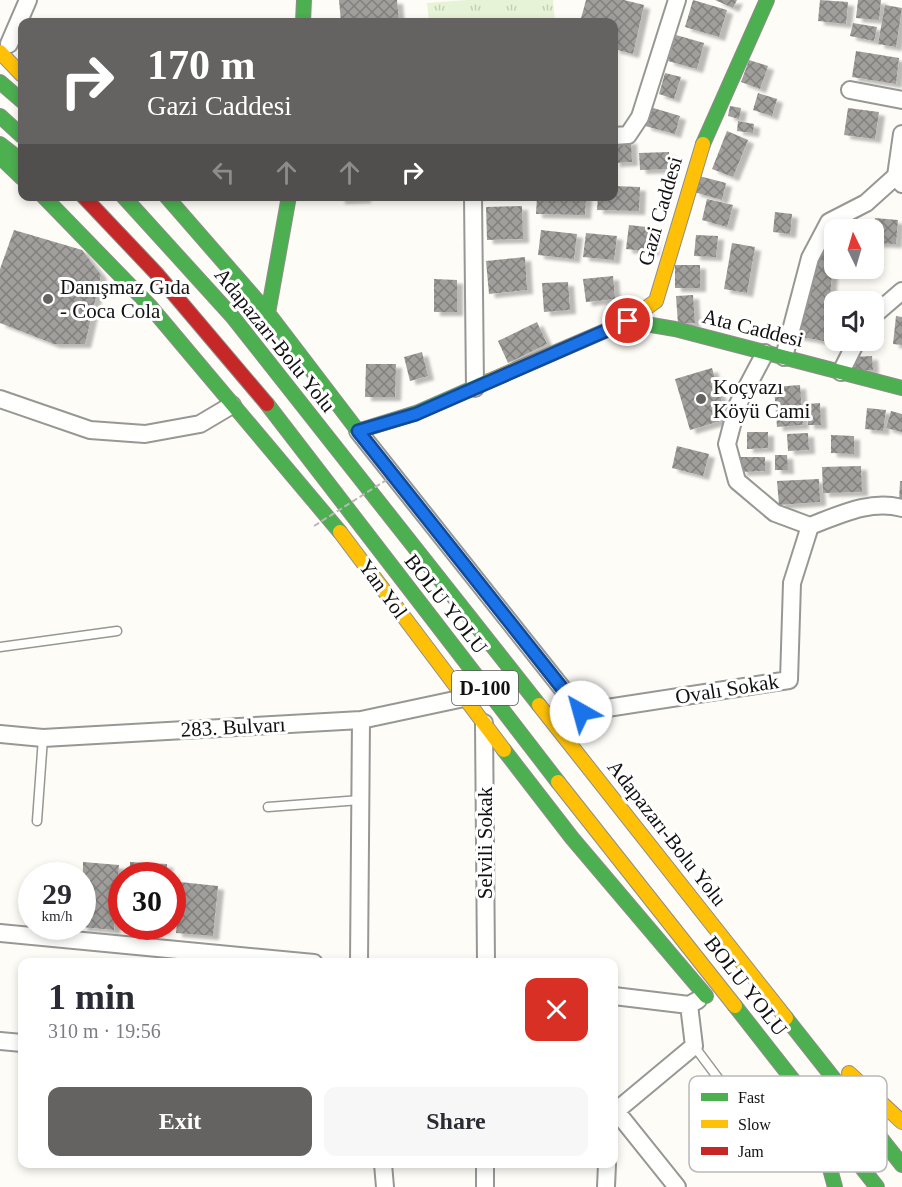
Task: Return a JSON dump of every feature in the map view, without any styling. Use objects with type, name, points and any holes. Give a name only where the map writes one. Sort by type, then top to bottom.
[{"type":"main road","points":[[303,18],[304,0]]},
{"type":"main road","name":"Gazi Caddesi","points":[[656,301],[699,153],[767,0]]},
{"type":"main road","points":[[3,45],[18,54]]},
{"type":"main road","points":[[3,45],[18,69]]},
{"type":"main road","points":[[0,82],[18,98]]},
{"type":"main road","points":[[0,116],[18,132]]},
{"type":"main road","points":[[0,144],[18,158]]},
{"type":"main road","points":[[0,158],[18,174]]},
{"type":"main road","name":"Yan Yol","points":[[48,201],[148,305],[349,543],[572,838],[706,996]]},
{"type":"main road","points":[[72,201],[156,273]]},
{"type":"main road","name":"BOLU YOLU","points":[[88,201],[156,273],[256,390],[790,1076]]},
{"type":"main road","name":"Adapazarı-Bolu Yolu","points":[[128,201],[232,316],[832,1076]]},
{"type":"main road","points":[[170,201],[268,313],[358,431],[416,414],[628,321],[656,301]]},
{"type":"main road","points":[[268,313],[288,201]]},
{"type":"main road","points":[[178,234],[199,260],[232,316]]},
{"type":"main road","name":"Ata Caddesi","points":[[628,321],[675,329],[902,388]]},
{"type":"main road","points":[[742,962],[852,1076]]},
{"type":"main road","points":[[786,1071],[789,1076]]},
{"type":"main road","points":[[887,1109],[902,1122]]},
{"type":"main road","name":"Adapazarı-Bolu Yolu","points":[[887,1146],[902,1165]]},
{"type":"main road","points":[[831,1172],[835,1187]]},
{"type":"main road","name":"BOLU YOLU","points":[[866,1172],[878,1187]]},
{"type":"street","points":[[3,45],[28,0]]},
{"type":"street","points":[[618,136],[628,135],[639,117],[677,0]]},
{"type":"street","points":[[850,90],[902,100]]},
{"type":"street","points":[[784,357],[810,258],[830,222],[866,203],[899,180],[902,134]]},
{"type":"street","points":[[473,201],[475,388]]},
{"type":"street","points":[[884,307],[902,291]]},
{"type":"street","points":[[656,301],[675,329]]},
{"type":"street","points":[[841,372],[852,351]]},
{"type":"street","points":[[765,352],[737,406],[727,444],[737,481],[775,513],[810,526],[855,509],[889,504],[902,508]]},
{"type":"street","points":[[0,399],[90,430],[145,434],[200,424],[232,405]]},
{"type":"street","name":"Ovalı Sokak","points":[[358,431],[581,712],[789,680],[792,583],[810,526]]},
{"type":"street","name":"283. Bulvarı","points":[[0,734],[43,738],[361,720],[464,698]]},
{"type":"street","points":[[359,958],[361,720]]},
{"type":"street","name":"Selvili Sokak","points":[[484,723],[486,958]]},
{"type":"street","points":[[0,933],[262,958]]},
{"type":"street","points":[[618,996],[689,1005],[706,996]]},
{"type":"street","points":[[618,1109],[694,1046],[689,1005]]},
{"type":"street","points":[[0,1041],[18,1043]]},
{"type":"street","points":[[618,1116],[677,1187]]},
{"type":"street","points":[[383,1168],[385,1187]]},
{"type":"street","points":[[485,1168],[485,1187]]},
{"type":"street","points":[[606,1187],[607,1168]]},
{"type":"lane","points":[[0,647],[117,631]]},
{"type":"lane","points":[[37,821],[43,738]]},
{"type":"lane","points":[[268,807],[360,800]]},
{"type":"lane","points":[[694,1046],[716,1076]]},
{"type":"path","points":[[314,526],[399,472]]},
{"type":"green space","points":[[467,0],[553,0],[555,18],[429,18],[427,3]]},
{"type":"building","points":[[339,0],[397,0],[399,18],[341,18]]},
{"type":"building","points":[[586,0],[624,0],[644,5],[633,54],[618,50],[618,18],[581,18]]},
{"type":"building","points":[[693,0],[727,10],[719,37],[685,27]]},
{"type":"building","points":[[715,0],[737,0],[733,8]]},
{"type":"building","points":[[820,0],[848,2],[846,24],[818,21]]},
{"type":"building","points":[[858,0],[881,0],[879,20],[856,18]]},
{"type":"building","points":[[885,5],[902,8],[896,47],[878,44]]},
{"type":"building","points":[[853,23],[877,27],[874,41],[850,36]]},
{"type":"building","points":[[676,35],[704,43],[697,69],[668,61]]},
{"type":"building","points":[[856,51],[899,58],[896,84],[852,77]]},
{"type":"building","points":[[749,60],[768,66],[760,89],[741,82]]},
{"type":"building","points":[[665,73],[681,77],[674,99],[659,94]]},
{"type":"building","points":[[758,93],[777,99],[772,116],[753,110]]},
{"type":"building","points":[[730,106],[741,108],[739,119],[728,116]]},
{"type":"building","points":[[650,107],[680,116],[675,134],[645,126]]},
{"type":"building","points":[[848,108],[879,112],[875,139],[844,135]]},
{"type":"building","points":[[738,121],[754,124],[753,133],[737,131]]},
{"type":"building","points":[[727,131],[748,140],[733,177],[712,169]]},
{"type":"building","points":[[631,140],[632,162],[618,163],[618,141]]},
{"type":"building","points":[[669,152],[670,169],[640,170],[639,153]]},
{"type":"building","points":[[699,176],[726,183],[722,200],[694,192]]},
{"type":"building","points":[[618,186],[640,187],[639,211],[597,210],[598,201],[618,201]]},
{"type":"building","points":[[707,199],[733,205],[727,227],[702,220]]},
{"type":"building","points":[[537,201],[586,201],[585,215],[536,214]]},
{"type":"building","points":[[522,206],[523,239],[487,240],[486,207]]},
{"type":"building","points":[[775,212],[792,214],[790,234],[773,232]]},
{"type":"building","points":[[875,218],[898,220],[896,244],[884,243],[884,219]]},
{"type":"building","points":[[629,225],[655,228],[653,252],[626,249]]},
{"type":"building","name":"Danışmaz Gıda - Coca Cola","points":[[14,230],[82,250],[101,275],[85,344],[54,344],[0,323],[0,269]]},
{"type":"building","points":[[541,230],[577,234],[574,259],[538,255]]},
{"type":"building","points":[[586,233],[617,236],[614,260],[583,257]]},
{"type":"building","points":[[696,235],[718,236],[716,257],[694,256]]},
{"type":"building","points":[[732,243],[755,247],[747,293],[724,289]]},
{"type":"building","points":[[824,247],[824,279],[832,279],[830,291],[824,291],[824,341],[796,336],[809,275]]},
{"type":"building","points":[[525,257],[527,290],[489,294],[486,261]]},
{"type":"building","points":[[675,265],[700,265],[700,288],[675,288]]},
{"type":"building","points":[[613,276],[615,299],[586,302],[583,279]]},
{"type":"building","points":[[434,279],[457,280],[457,312],[434,312]]},
{"type":"building","points":[[568,282],[570,310],[544,312],[542,283]]},
{"type":"building","points":[[693,295],[695,323],[678,324],[676,296]]},
{"type":"building","points":[[896,316],[902,317],[902,345],[893,344]]},
{"type":"building","points":[[537,322],[547,344],[508,363],[498,341]]},
{"type":"building","points":[[422,352],[428,376],[410,381],[404,357]]},
{"type":"building","points":[[872,356],[873,370],[853,370],[852,357]]},
{"type":"building","points":[[366,364],[396,364],[395,397],[365,397]]},
{"type":"building","name":"Koçyazı Köyü Cami","points":[[712,368],[727,419],[690,430],[675,379]]},
{"type":"building","points":[[800,385],[803,425],[777,427],[774,387]]},
{"type":"building","points":[[820,403],[821,425],[808,425],[807,404]]},
{"type":"building","points":[[867,408],[886,410],[883,431],[865,429]]},
{"type":"building","points":[[891,411],[902,414],[902,432],[886,428]]},
{"type":"building","points":[[747,432],[768,432],[768,448],[747,449]]},
{"type":"building","points":[[808,433],[809,450],[788,451],[787,434]]},
{"type":"building","points":[[831,435],[854,436],[854,454],[831,453]]},
{"type":"building","points":[[677,446],[709,454],[703,476],[672,468]]},
{"type":"building","points":[[775,455],[787,455],[788,470],[775,470]]},
{"type":"building","points":[[741,457],[765,457],[765,471],[741,472]]},
{"type":"building","points":[[861,466],[862,492],[823,493],[822,467]]},
{"type":"building","points":[[819,479],[820,502],[779,505],[777,481]]},
{"type":"building","points":[[900,481],[902,481],[902,501],[899,501]]},
{"type":"building","points":[[96,863],[108,864],[108,929],[96,928]]},
{"type":"building","points":[[186,883],[218,886],[213,936],[186,934]]},
{"type":"traffic: fast","points":[[303,18],[304,0]]},
{"type":"traffic: fast","points":[[703,144],[767,0]]},
{"type":"traffic: fast","points":[[0,82],[18,98]]},
{"type":"traffic: fast","points":[[0,116],[18,132]]},
{"type":"traffic: fast","points":[[0,144],[18,158]]},
{"type":"traffic: fast","points":[[0,157],[18,174]]},
{"type":"traffic: fast","points":[[48,201],[149,305],[340,532]]},
{"type":"traffic: fast","points":[[128,201],[232,316],[539,705]]},
{"type":"traffic: fast","points":[[170,201],[268,313],[358,431],[416,413],[489,381]]},
{"type":"traffic: fast","points":[[268,313],[288,201]]},
{"type":"traffic: fast","points":[[628,321],[675,329],[902,388]]},
{"type":"traffic: fast","points":[[267,404],[558,782]]},
{"type":"traffic: fast","points":[[504,750],[572,838],[706,996]]},
{"type":"traffic: fast","points":[[735,1006],[790,1076]]},
{"type":"traffic: fast","points":[[786,1018],[832,1076]]},
{"type":"traffic: fast","points":[[887,1146],[902,1165]]},
{"type":"traffic: fast","points":[[831,1172],[835,1187]]},
{"type":"traffic: fast","points":[[865,1172],[877,1187]]},
{"type":"traffic: slow","points":[[0,52],[18,71]]},
{"type":"traffic: slow","points":[[489,381],[628,321],[656,301],[703,144]]},
{"type":"traffic: slow","points":[[340,532],[504,750]]},
{"type":"traffic: slow","points":[[539,705],[786,1018]]},
{"type":"traffic: slow","points":[[558,782],[735,1006]]},
{"type":"traffic: slow","points":[[849,1073],[852,1076]]},
{"type":"traffic: slow","points":[[887,1108],[902,1122]]},
{"type":"traffic: jam","points":[[88,201],[156,273],[267,404]]},
{"type":"place","name":"Danışmaz Gıda - Coca Cola","points":[[48,299]]},
{"type":"place","name":"Koçyazı Köyü Cami","points":[[701,399]]},
{"type":"route","points":[[581,712],[358,431],[416,414],[628,321]]}]
